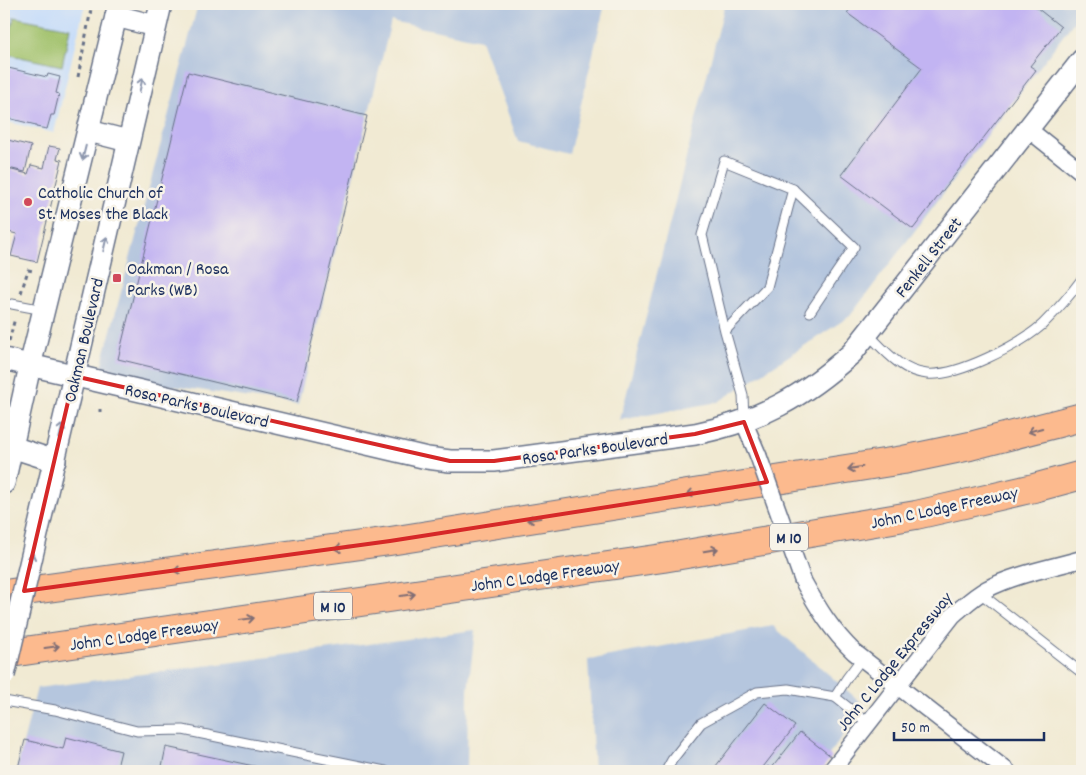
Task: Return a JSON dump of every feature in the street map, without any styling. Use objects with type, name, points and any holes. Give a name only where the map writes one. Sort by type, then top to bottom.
[{"type":"highway","points":[[4,594],[390,541],[893,462],[970,446],[1082,417]]},
{"type":"highway","name":"John C Lodge Freeway","points":[[4,654],[663,558],[916,515],[1082,475]]},
{"type":"street","name":"Oakman Boulevard","points":[[4,675],[161,4]]},
{"type":"street","points":[[4,483],[30,366],[118,10],[155,26]]},
{"type":"street","name":"Fenkell Street","points":[[744,422],[773,410],[801,394],[828,375],[852,353],[1082,60]]},
{"type":"street","points":[[1028,129],[1082,172]]},
{"type":"street","points":[[89,131],[128,141]]},
{"type":"street","name":"Rosa Parks Boulevard","points":[[4,359],[427,458],[450,461],[494,461],[695,434],[723,429],[744,422]]},
{"type":"street","points":[[744,422],[758,455],[803,582],[826,621],[839,637],[862,658],[1007,771]]},
{"type":"street","points":[[12,447],[54,461]]},
{"type":"street","name":"John C Lodge Expressway","points":[[832,771],[953,615],[980,593],[1010,578],[1082,559]]},
{"type":"lane","points":[[744,422],[743,395],[724,331],[702,235],[724,161],[793,189],[854,247],[810,312]]},
{"type":"lane","points":[[724,331],[767,287],[793,189]]},
{"type":"lane","points":[[868,334],[890,356],[907,368],[926,374],[949,372],[971,365],[1022,339],[1041,325],[1082,278]]},
{"type":"lane","points":[[12,304],[44,310]]},
{"type":"lane","points":[[980,593],[1082,673]]},
{"type":"lane","points":[[835,697],[862,658]]},
{"type":"lane","points":[[666,771],[672,760],[701,723],[757,692],[788,689],[835,697],[868,723]]},
{"type":"lane","points":[[4,700],[137,730],[182,730],[385,771]]},
{"type":"highlighted area","points":[[74,376],[450,461],[494,461],[695,434],[744,422],[767,482],[390,541],[24,591]]},
{"type":"shaded area","points":[[4,4],[85,4],[54,133],[4,121]]},
{"type":"shaded area","points":[[198,4],[605,4],[569,154],[518,141],[481,40],[391,21],[298,405],[99,375]]},
{"type":"shaded area","points":[[725,4],[1082,4],[1082,11],[850,316],[718,402],[620,420]]},
{"type":"shaded area","points":[[773,626],[865,706],[817,771],[594,771],[588,660]]},
{"type":"shaded area","points":[[475,630],[468,691],[467,771],[16,771],[37,688]]},
{"type":"green space","points":[[14,17],[70,28],[62,66],[6,54]]},
{"type":"building","points":[[854,4],[1032,4],[1061,27],[1030,66],[1036,70],[913,229],[841,175],[922,68],[847,13]]},
{"type":"building","points":[[4,67],[47,77],[48,74],[60,77],[56,93],[59,94],[54,115],[51,115],[47,129],[4,117]]},
{"type":"building","points":[[188,72],[367,116],[297,402],[118,359]]},
{"type":"building","points":[[4,139],[31,146],[25,172],[4,167]]},
{"type":"building","name":"Catholic Church of St. Moses the Black","points":[[49,146],[60,148],[57,159],[62,160],[37,262],[11,256],[17,234],[4,231],[4,168],[28,174],[31,165],[44,168]]},
{"type":"building","points":[[765,703],[795,726],[760,771],[712,771]]},
{"type":"building","points":[[800,732],[832,757],[820,771],[764,771],[768,766],[771,769]]},
{"type":"building","points":[[66,737],[121,751],[116,771],[21,771],[18,768],[25,740],[63,749]]},
{"type":"building","points":[[166,747],[272,770],[272,771],[161,771]]},
{"type":"place","name":"Catholic Church of St. Moses the Black","points":[[28,202]]},
{"type":"place","name":"Oakman / Rosa Parks (WB)","points":[[117,278]]}]
